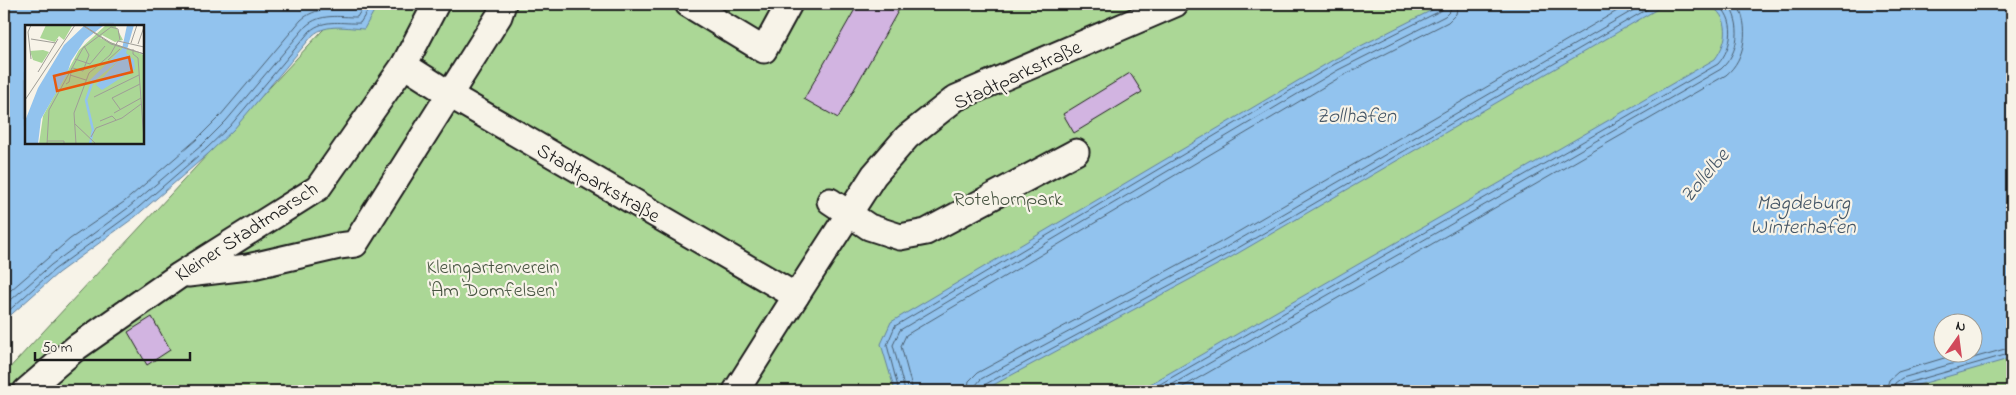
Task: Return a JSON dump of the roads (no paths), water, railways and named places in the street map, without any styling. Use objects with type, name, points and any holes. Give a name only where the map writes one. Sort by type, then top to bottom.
[{"type":"street","name":"Kleiner Stadtmarsch","points":[[26,391],[77,347],[180,275],[318,188],[404,65],[436,4]]},
{"type":"street","points":[[180,275],[248,267],[355,244],[499,16],[503,4]]},
{"type":"street","points":[[688,4],[764,50],[789,4]]},
{"type":"street","name":"Stadtparkstraße","points":[[736,391],[796,296],[840,208],[874,175],[907,138],[956,98],[1175,4]]},
{"type":"street","name":"Stadtparkstraße","points":[[404,65],[450,95],[796,296]]},
{"type":"street","points":[[840,208],[869,227],[900,238],[926,232],[1076,152]]},
{"type":"water","points":[[4,4],[378,4],[364,29],[331,28],[324,29],[313,35],[234,129],[209,153],[135,217],[58,273],[4,321]]},
{"type":"water","name":"Zollhafen","points":[[1444,4],[1666,4],[1228,259],[982,391],[895,391],[881,344],[891,322],[1333,60]]},
{"type":"water","name":"Magdeburg Winterhafen","points":[[1708,4],[2012,4],[2012,358],[1897,391],[1138,391],[1715,59],[1720,52],[1725,37],[1724,22],[1721,15]]},
{"type":"water label","name":"Zollelbe","points":[[1704,175]]},
{"type":"park label","name":"Rotehornpark","points":[[1008,198]]},
{"type":"park label","name":"Kleingartenverein 'Am Domfelsen'","points":[[493,278]]}]
